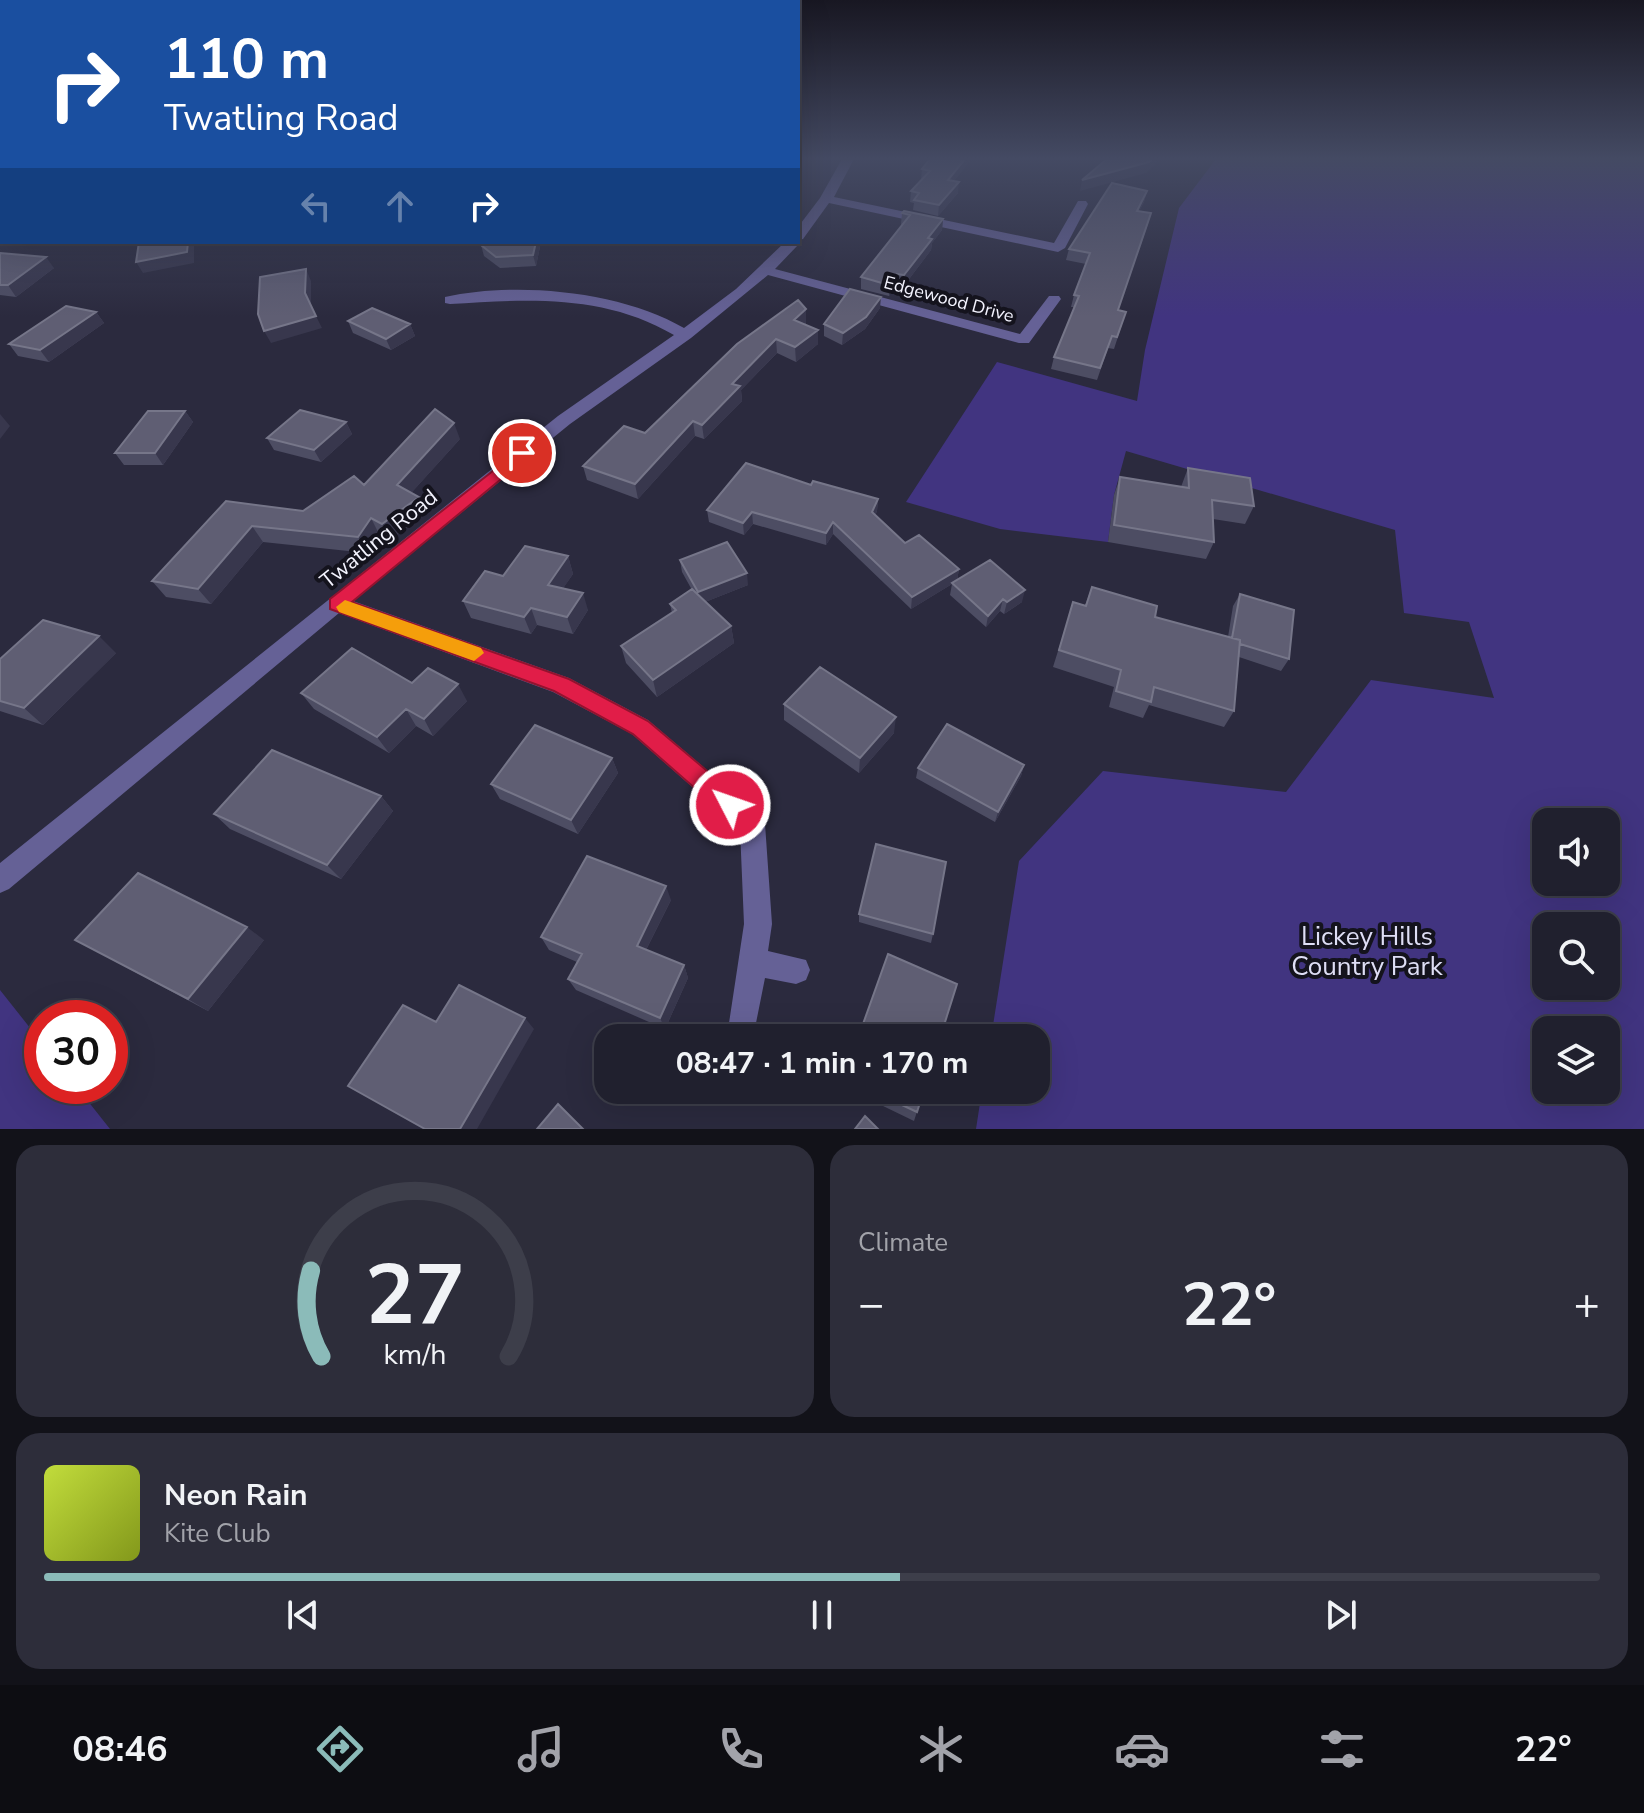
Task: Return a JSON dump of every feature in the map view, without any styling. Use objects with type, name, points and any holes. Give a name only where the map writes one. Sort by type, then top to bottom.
[{"type":"street","points":[[800,233],[816,212]]},
{"type":"street","points":[[886,212],[1058,248],[1078,212]]},
{"type":"street","name":"Twatling Road","points":[[0,880],[567,417],[686,335],[768,271],[791,244]]},
{"type":"street","name":"Edgewood Drive","points":[[768,271],[1024,340],[1054,299]]},
{"type":"street","points":[[450,300],[540,293],[572,297],[626,307],[670,324],[686,335]]},
{"type":"street","points":[[337,604],[561,685],[640,727],[752,824],[758,924],[744,1023]]},
{"type":"street","points":[[754,962],[796,970]]},
{"type":"green space","name":"Lickey Hills Country Park","points":[[1178,212],[1644,212],[1644,1129],[976,1129],[980,1104],[1050,1104],[1050,1024],[993,1024],[1019,861],[1103,771],[1286,792],[1371,680],[1494,698],[1469,622],[1404,613],[1395,530],[1126,451],[1114,495],[1108,542],[1000,529],[906,502],[997,362],[1137,401],[1145,350]]},
{"type":"green space","points":[[0,990],[24,1020],[24,1104],[90,1104],[110,1129],[0,1129]]},
{"type":"building","points":[[1093,212],[1151,213],[1118,310],[1126,312],[1117,337],[1112,336],[1100,368],[1054,357],[1079,296],[1074,295],[1090,253],[1069,249]]},
{"type":"building","points":[[902,213],[943,219],[928,238],[932,239],[904,275],[897,274],[889,285],[861,277],[910,215]]},
{"type":"building","points":[[139,244],[188,244],[187,252],[136,262]]},
{"type":"building","points":[[536,244],[533,255],[496,257],[481,245]]},
{"type":"building","points":[[0,253],[46,257],[8,285],[0,285]]},
{"type":"building","points":[[306,269],[305,293],[316,316],[264,331],[258,314],[260,277]]},
{"type":"building","points":[[850,289],[881,297],[866,317],[843,333],[824,324]]},
{"type":"building","points":[[798,300],[806,309],[794,320],[818,330],[795,347],[776,339],[732,384],[740,386],[702,425],[693,421],[635,484],[583,466],[624,426],[645,433],[737,344]]},
{"type":"building","points":[[66,306],[96,312],[40,350],[9,344]]},
{"type":"building","points":[[372,308],[410,324],[386,339],[348,321]]},
{"type":"building","points":[[435,409],[454,423],[397,485],[419,497],[382,524],[371,518],[358,537],[252,526],[198,589],[152,581],[226,501],[303,511],[354,476],[364,485]]},
{"type":"building","points":[[300,410],[346,422],[314,450],[267,438]]},
{"type":"building","points":[[148,411],[185,411],[155,453],[115,453]]},
{"type":"building","points":[[746,463],[811,485],[813,481],[878,499],[872,512],[905,543],[919,535],[959,569],[912,597],[833,522],[826,533],[752,512],[743,523],[707,510]]},
{"type":"building","points":[[1188,468],[1250,478],[1254,506],[1212,500],[1214,542],[1114,525],[1120,477],[1189,488]]},
{"type":"building","points":[[727,542],[747,573],[698,592],[680,560]]},
{"type":"building","points":[[525,546],[568,556],[548,585],[583,593],[567,617],[531,608],[524,617],[463,601],[485,571],[503,576]]},
{"type":"building","points":[[990,560],[1025,590],[1007,602],[1003,599],[988,616],[952,583]]},
{"type":"building","points":[[1092,587],[1157,606],[1155,617],[1240,640],[1234,711],[1154,687],[1151,702],[1116,691],[1121,670],[1059,650],[1073,602],[1086,606]]},
{"type":"building","points":[[692,589],[731,626],[653,680],[621,646],[676,610],[670,604]]},
{"type":"building","points":[[1240,594],[1294,610],[1289,659],[1240,644],[1240,640],[1232,638]]},
{"type":"building","points":[[43,620],[99,636],[24,708],[0,701],[0,659]]},
{"type":"building","points":[[352,648],[412,683],[428,668],[458,684],[424,719],[406,709],[377,737],[301,693]]},
{"type":"building","points":[[820,667],[896,717],[860,758],[784,704]]},
{"type":"building","points":[[947,724],[1024,765],[998,812],[918,768]]},
{"type":"building","points":[[535,725],[612,758],[571,820],[491,784]]},
{"type":"building","points":[[272,750],[381,796],[327,865],[214,814]]},
{"type":"building","points":[[876,844],[946,862],[933,934],[859,914]]},
{"type":"building","points":[[587,856],[666,886],[637,946],[684,965],[660,1018],[568,979],[582,954],[541,937]]},
{"type":"building","points":[[138,873],[247,927],[188,999],[75,940]]},
{"type":"building","points":[[888,954],[957,984],[944,1024],[863,1024]]},
{"type":"building","points":[[459,985],[525,1018],[460,1129],[425,1129],[348,1086],[403,1005],[436,1022]]},
{"type":"building","points":[[558,1104],[583,1129],[537,1129]]},
{"type":"building","points":[[900,1104],[920,1104],[917,1112]]},
{"type":"building","points":[[865,1116],[878,1129],[855,1129]]},
{"type":"slow traffic","points":[[345,607],[474,653]]},
{"type":"route","points":[[522,453],[337,604],[561,685],[640,727],[730,805]]}]
